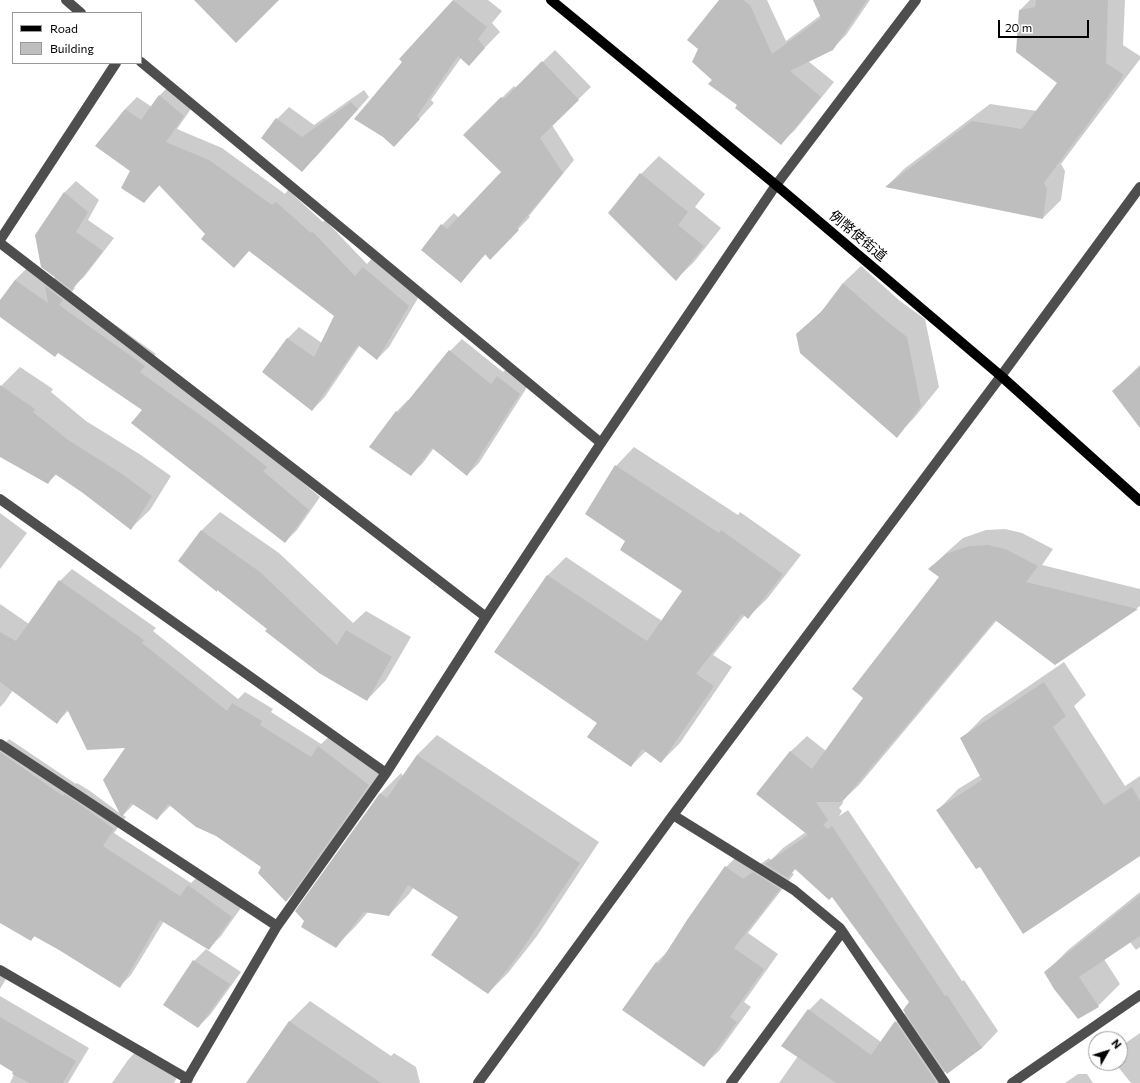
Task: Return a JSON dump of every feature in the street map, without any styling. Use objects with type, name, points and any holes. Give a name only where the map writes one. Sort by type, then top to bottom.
[{"type":"main road","name":"例幣使街道","points":[[551,0],[776,185],[1001,376],[1140,501]]},
{"type":"street","points":[[66,0],[81,12]]},
{"type":"street","points":[[0,970],[186,1081],[277,926],[386,773],[486,616],[601,443],[776,185],[916,0]]},
{"type":"street","points":[[142,63],[601,443]]},
{"type":"street","points":[[0,240],[115,64]]},
{"type":"street","points":[[478,1083],[673,815],[1001,376],[1140,187]]},
{"type":"street","points":[[0,243],[486,616]]},
{"type":"street","points":[[0,499],[386,773]]},
{"type":"street","points":[[0,744],[277,926]]},
{"type":"street","points":[[673,815],[794,890],[840,928],[945,1083]]},
{"type":"street","points":[[731,1083],[842,932]]},
{"type":"street","points":[[1012,1083],[1140,995]]},
{"type":"building","points":[[194,0],[279,0],[236,43]]},
{"type":"building","points":[[453,0],[487,27],[478,39],[485,48],[469,66],[458,56],[417,116],[420,119],[394,147],[383,137],[354,119],[402,62],[399,59]]},
{"type":"building","points":[[719,0],[743,0],[750,5],[772,54],[821,18],[813,0],[867,0],[833,50],[790,71],[821,97],[781,145],[735,108],[737,105],[708,84],[712,80],[692,62],[698,49],[687,40]]},
{"type":"building","points":[[1036,0],[1108,0],[1106,63],[1124,75],[1044,183],[1047,189],[1043,219],[885,187],[972,121],[1022,129],[1057,83],[1016,52],[1019,10],[1035,7]]},
{"type":"building","points":[[542,61],[579,100],[540,138],[563,173],[517,228],[519,230],[490,260],[485,254],[461,283],[421,250],[441,224],[447,229],[501,172],[463,135],[501,97],[504,99]]},
{"type":"building","points":[[159,95],[184,116],[166,142],[209,160],[272,205],[276,202],[311,233],[312,231],[355,276],[363,267],[409,306],[377,360],[358,345],[312,411],[262,372],[287,338],[314,357],[334,316],[249,251],[234,268],[201,239],[205,234],[159,185],[144,203],[121,188],[130,171],[95,146],[125,109],[141,120]]},
{"type":"building","points":[[351,102],[358,109],[302,172],[261,138],[276,118],[302,137]]},
{"type":"building","points":[[640,173],[688,212],[678,225],[704,246],[676,281],[608,213]]},
{"type":"building","points":[[64,192],[88,212],[76,232],[103,251],[72,290],[41,267],[35,235]]},
{"type":"building","points":[[15,280],[48,303],[45,286],[63,300],[59,305],[145,366],[140,372],[214,425],[267,467],[263,471],[309,510],[285,543],[131,423],[142,410],[58,353],[55,357],[0,317],[0,300]]},
{"type":"building","points":[[843,283],[907,337],[921,406],[897,438],[800,353],[796,334],[821,312]]},
{"type":"building","points":[[449,350],[491,384],[497,376],[520,394],[467,476],[432,448],[411,476],[369,447],[396,411],[398,413]]},
{"type":"building","points":[[1140,367],[1140,428],[1112,391]]},
{"type":"building","points":[[0,385],[35,409],[33,412],[68,440],[122,474],[152,496],[131,530],[83,493],[55,474],[48,484],[0,457]]},
{"type":"building","points":[[615,465],[719,533],[721,530],[783,574],[748,619],[742,614],[696,674],[714,686],[661,763],[642,749],[631,767],[587,737],[597,723],[494,652],[547,575],[647,641],[682,591],[620,550],[625,541],[585,514]]},
{"type":"building","points":[[201,530],[260,572],[337,645],[346,630],[392,657],[367,701],[319,673],[265,631],[267,629],[178,561]]},
{"type":"building","points":[[988,545],[1005,549],[1038,566],[1026,582],[1138,609],[1055,665],[995,620],[842,802],[816,802],[828,820],[823,825],[827,828],[826,830],[832,826],[945,996],[947,995],[982,1048],[947,1074],[903,1010],[909,1002],[832,897],[829,900],[795,869],[788,878],[765,864],[808,835],[756,794],[790,751],[812,769],[863,698],[852,689],[939,577],[928,569],[946,554],[969,546]]},
{"type":"building","points":[[59,580],[144,640],[142,643],[227,711],[232,703],[262,721],[260,725],[311,757],[318,746],[369,785],[286,902],[258,873],[261,867],[216,836],[196,827],[168,804],[157,820],[131,803],[122,817],[103,780],[125,748],[87,750],[67,709],[57,724],[0,682],[0,632],[16,641]]},
{"type":"building","points":[[1044,682],[1066,716],[1053,727],[1104,805],[1132,787],[1140,801],[1140,856],[1023,934],[980,867],[976,869],[936,810],[982,780],[960,738]]},
{"type":"building","points":[[0,752],[63,796],[64,794],[78,803],[114,829],[103,846],[180,896],[188,885],[232,917],[209,950],[160,920],[120,988],[34,936],[31,941],[0,923]]},
{"type":"building","points":[[417,755],[580,863],[517,957],[488,994],[431,955],[458,917],[408,885],[389,916],[364,912],[336,948],[301,927],[304,921],[295,911],[380,793],[387,798]]},
{"type":"building","points":[[725,866],[743,879],[753,872],[780,889],[734,948],[764,969],[730,1017],[737,1022],[704,1067],[622,1010],[656,962],[659,964],[687,920]]},
{"type":"building","points":[[1140,895],[1140,936],[1079,977],[1099,1007],[1078,1019],[1054,989],[1044,972]]},
{"type":"building","points":[[193,960],[230,984],[198,1028],[163,1005]]},
{"type":"building","points":[[808,1009],[871,1055],[895,1021],[936,1082],[836,1083],[781,1046]]},
{"type":"building","points":[[0,1017],[76,1061],[63,1083],[30,1083],[12,1074],[13,1072],[0,1064]]},
{"type":"building","points":[[289,1021],[381,1083],[246,1083]]}]
